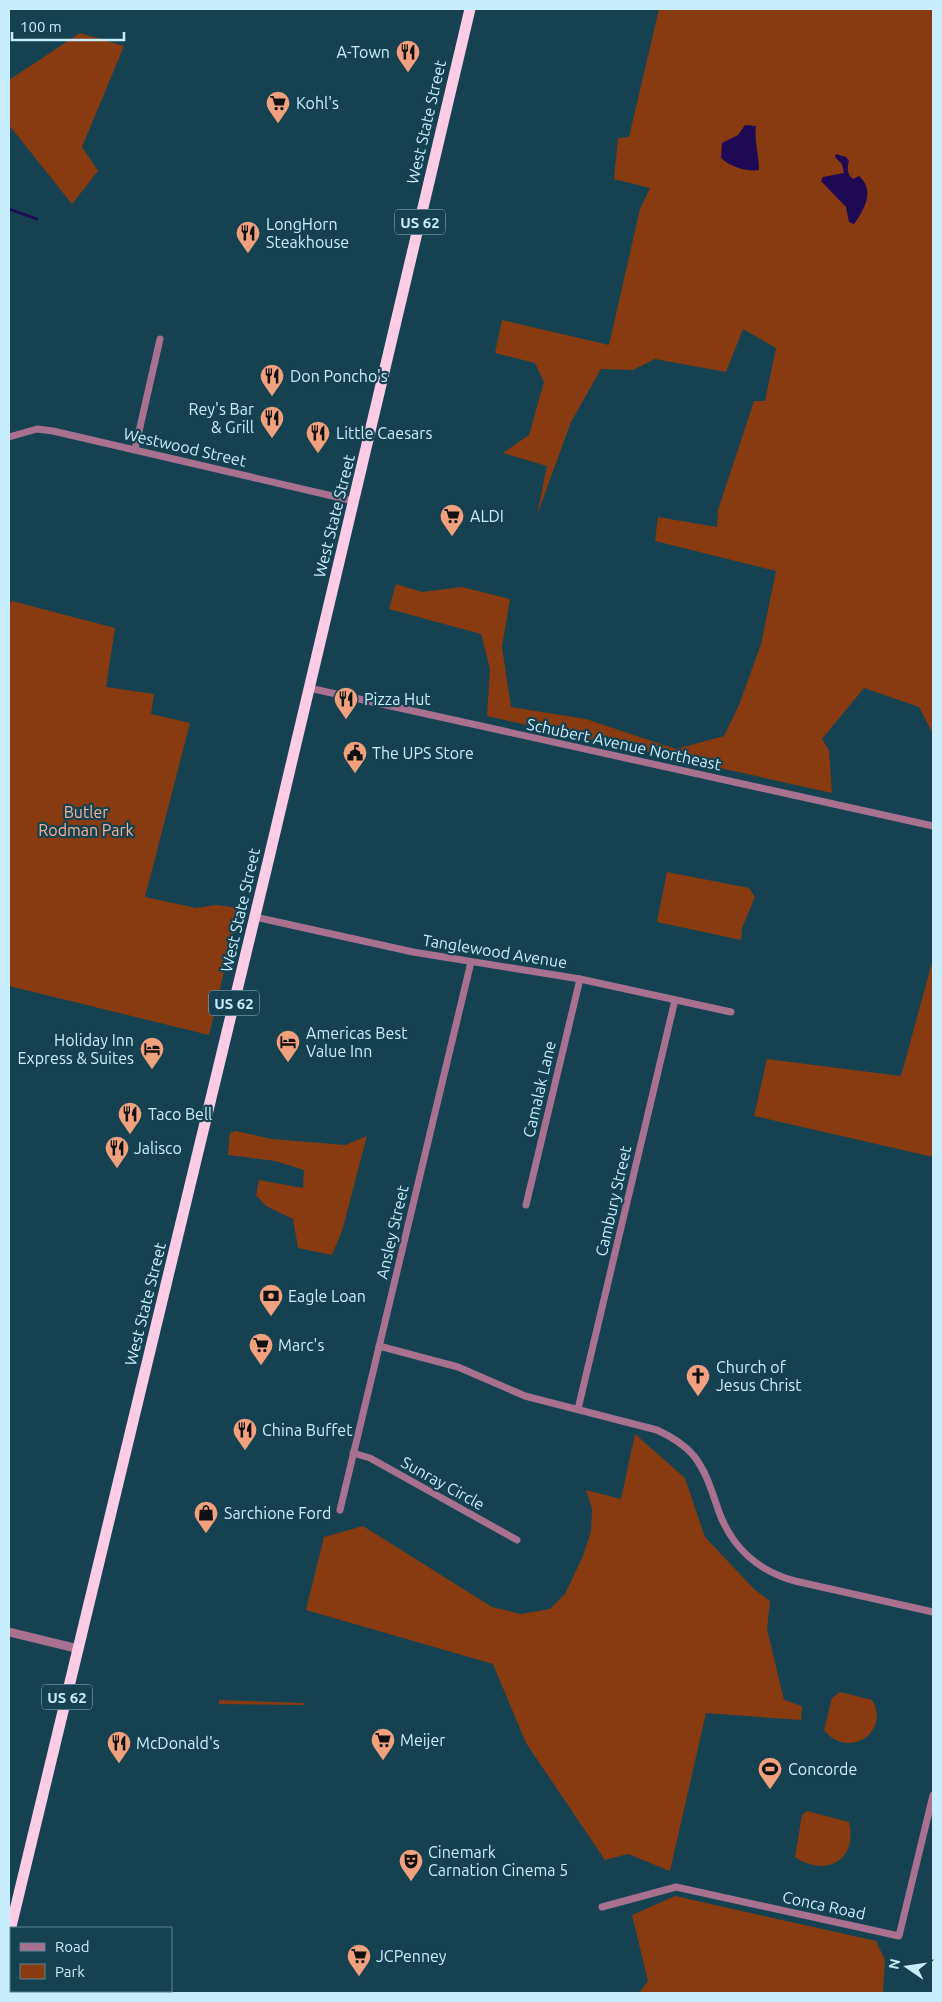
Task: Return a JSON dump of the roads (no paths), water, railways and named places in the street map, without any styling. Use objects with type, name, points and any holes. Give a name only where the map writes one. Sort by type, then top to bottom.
[{"type":"highway","name":"West State Street","points":[[11,1927],[310,688],[470,9]]},
{"type":"street","points":[[135,449],[160,338]]},
{"type":"street","name":"Westwood Street","points":[[9,437],[37,429],[135,449],[354,501]]},
{"type":"street","name":"Schubert Avenue Northeast","points":[[310,688],[933,826]]},
{"type":"street","name":"Tanglewood Avenue","points":[[255,917],[471,962],[580,979],[731,1012]]},
{"type":"street","name":"Ansley Street","points":[[340,1510],[471,962]]},
{"type":"street","name":"Camalak Lane","points":[[526,1205],[580,979]]},
{"type":"street","name":"Cambury Street","points":[[578,1409],[675,1000]]},
{"type":"street","points":[[379,1346],[447,1364],[514,1392],[657,1430],[685,1448],[703,1470],[723,1522],[734,1542],[750,1558],[768,1571],[795,1581],[933,1612]]},
{"type":"street","name":"Sunray Circle","points":[[353,1453],[370,1458],[517,1540]]},
{"type":"street","points":[[9,1632],[79,1648]]},
{"type":"street","name":"Conca Road","points":[[602,1908],[676,1887],[899,1936],[933,1795]]},
{"type":"waterway","points":[[9,209],[37,219]]},
{"type":"place","name":"A-Town","points":[[408,73]]},
{"type":"place","name":"Kohl's","points":[[278,124]]},
{"type":"place","name":"LongHorn Steakhouse","points":[[248,254]]},
{"type":"place","name":"Don Poncho's","points":[[272,397]]},
{"type":"place","name":"Rey's Bar & Grill","points":[[272,439]]},
{"type":"place","name":"Little Caesars","points":[[318,454]]},
{"type":"place","name":"ALDI","points":[[452,537]]},
{"type":"place","name":"Pizza Hut","points":[[346,720]]},
{"type":"place","name":"The UPS Store","points":[[355,774]]},
{"type":"place","name":"Americas Best Value Inn","points":[[288,1063]]},
{"type":"place","name":"Holiday Inn Express & Suites","points":[[152,1070]]},
{"type":"place","name":"Taco Bell","points":[[130,1135]]},
{"type":"place","name":"Jalisco","points":[[117,1169]]},
{"type":"place","name":"Eagle Loan","points":[[271,1317]]},
{"type":"place","name":"Marc's","points":[[261,1366]]},
{"type":"place","name":"Church of Jesus Christ","points":[[698,1397]]},
{"type":"place","name":"China Buffet","points":[[245,1451]]},
{"type":"place","name":"Sarchione Ford","points":[[206,1534]]},
{"type":"place","name":"Meijer","points":[[383,1761]]},
{"type":"place","name":"McDonald's","points":[[119,1764]]},
{"type":"place","name":"Concorde","points":[[770,1790]]},
{"type":"place","name":"Cinemark Carnation Cinema 5","points":[[411,1882]]},
{"type":"place","name":"JCPenney","points":[[359,1977]]},
{"type":"park label","name":"Butler Rodman Park","points":[[86,821]]}]
